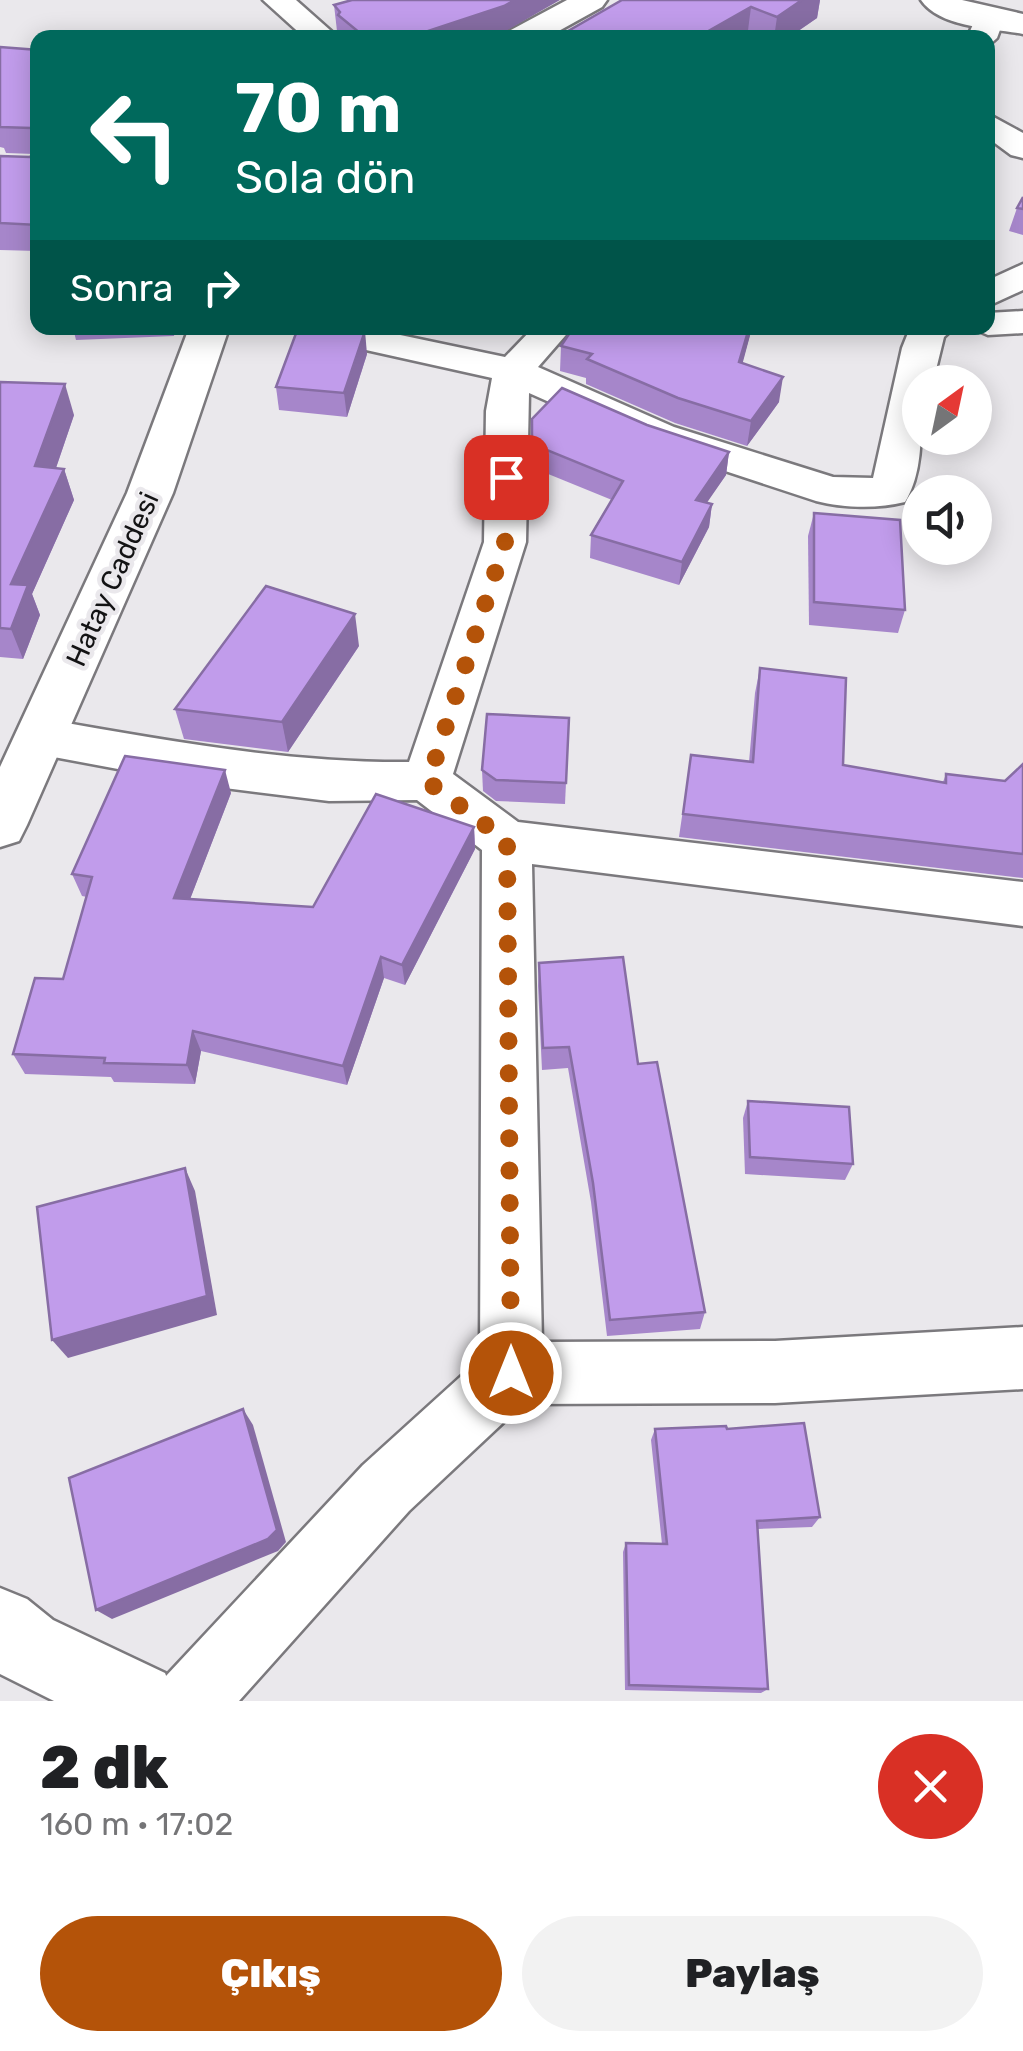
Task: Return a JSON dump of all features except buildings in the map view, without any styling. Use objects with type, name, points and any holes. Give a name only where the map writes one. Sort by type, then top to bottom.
[{"type":"street","points":[[278,0],[314,30]]},
{"type":"street","points":[[536,30],[592,0]]},
{"type":"street","points":[[937,0],[1007,26]]},
{"type":"street","points":[[995,129],[1023,148]]},
{"type":"street","points":[[995,291],[1023,276]]},
{"type":"street","points":[[995,324],[1023,322]]},
{"type":"street","name":"Hatay Caddesi","points":[[0,825],[150,493],[206,335]]},
{"type":"street","points":[[348,335],[514,371],[660,436],[831,491],[890,492],[914,376],[929,335]]},
{"type":"street","points":[[428,782],[505,542],[506,411],[514,371],[547,335]]},
{"type":"street","points":[[43,737],[209,767],[312,780],[428,782],[507,841],[1023,904]]},
{"type":"street","points":[[507,841],[511,1373]]},
{"type":"street","points":[[191,1701],[386,1488],[511,1373],[775,1372],[1023,1358]]},
{"type":"street","points":[[0,1626],[26,1647],[137,1701]]},
{"type":"route","points":[[506,477],[505,542],[428,782],[507,841],[511,1373]]}]
